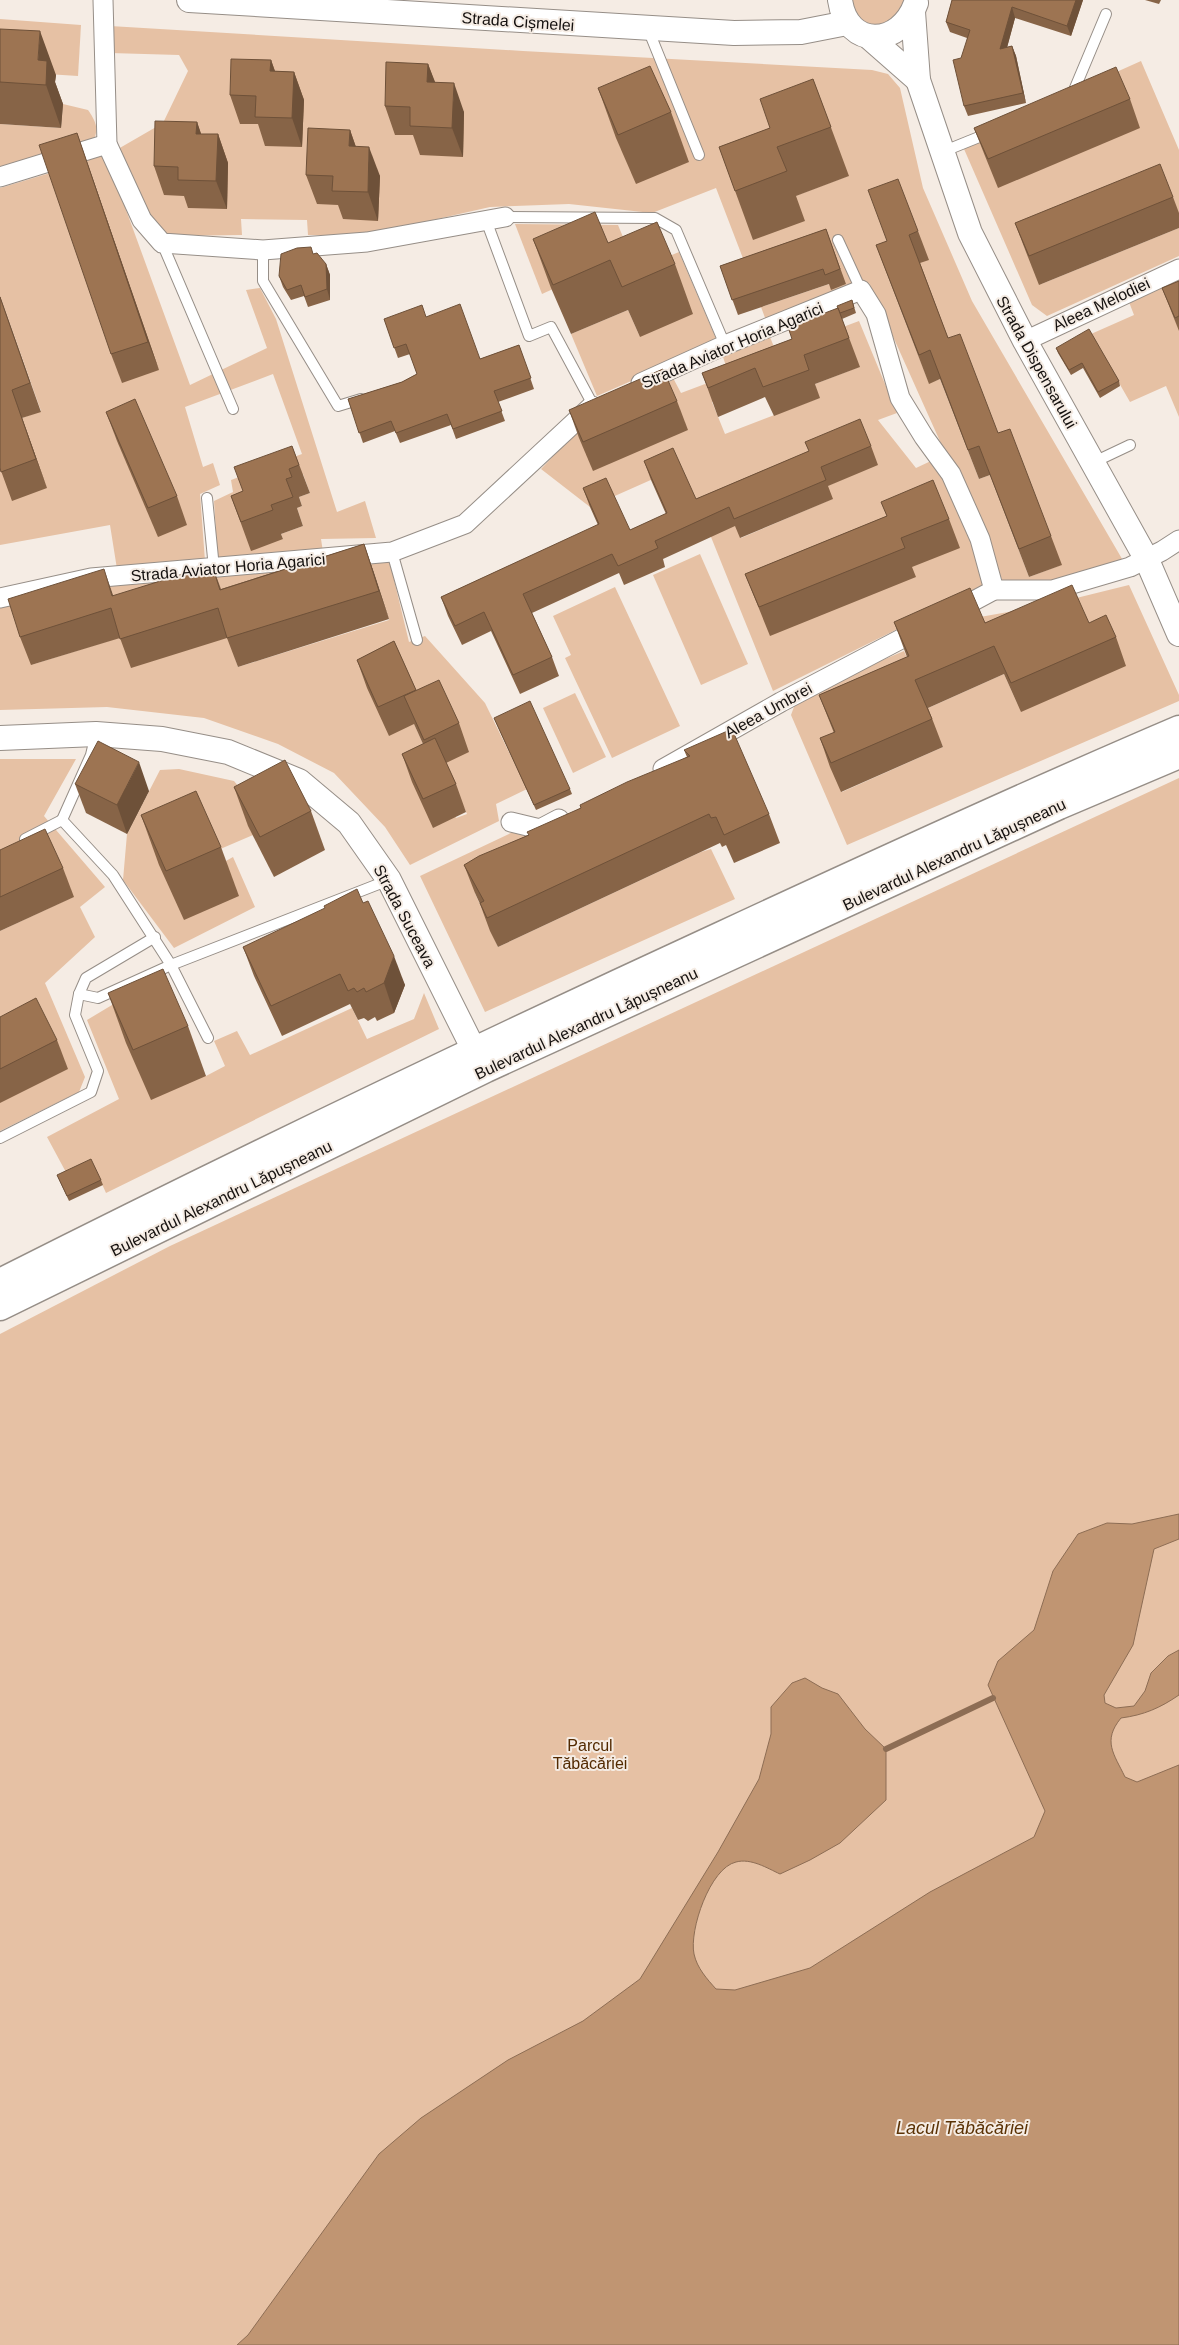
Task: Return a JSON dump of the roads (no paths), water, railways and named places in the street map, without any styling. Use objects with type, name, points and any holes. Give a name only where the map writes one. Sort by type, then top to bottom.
[{"type":"main road","name":"Bulevardul Alexandru Lăpușneanu","points":[[0,1282],[142,1210],[474,1050],[1012,800],[1179,729]]},
{"type":"main road","name":"Bulevardul Alexandru Lăpușneanu","points":[[0,1307],[486,1069],[1058,806],[1179,755]]},
{"type":"street","points":[[103,0],[107,144],[142,220],[162,243],[263,250],[367,242],[505,217]]},
{"type":"street","name":"Strada Cișmelei","points":[[189,0],[341,5],[648,29],[790,33],[847,23]]},
{"type":"street","points":[[840,0],[847,23],[857,32],[869,37],[918,80]]},
{"type":"street","name":"Strada Dispensarului","points":[[869,37],[879,37],[898,29],[915,6]]},
{"type":"street","name":"Strada Dispensarului","points":[[915,6],[918,80],[970,233],[1024,341],[1147,560],[1179,634]]},
{"type":"street","points":[[0,177],[107,144]]},
{"type":"street","name":"Aleea Melodiei","points":[[1024,341],[1179,268]]},
{"type":"street","points":[[861,290],[876,314],[900,398],[924,437],[951,474],[980,540],[994,590]]},
{"type":"street","name":"Strada Aviator Horia Agarici","points":[[629,389],[725,344],[861,290]]},
{"type":"street","name":"Strada Aviator Horia Agarici","points":[[0,598],[91,578],[392,552],[464,524],[593,405],[611,397]]},
{"type":"street","name":"Aleea Umbrei","points":[[650,775],[780,702],[994,590],[1052,590],[1130,567],[1147,560],[1179,540]]},
{"type":"street","name":"Strada Suceava","points":[[0,738],[96,734],[162,739],[228,752],[299,781],[349,823],[389,880],[474,1050]]},
{"type":"street","points":[[511,822],[540,828],[574,812]]},
{"type":"lane","points":[[1062,101],[1071,97],[1106,14]]},
{"type":"lane","points":[[648,29],[699,155]]},
{"type":"lane","points":[[941,152],[1001,128]]},
{"type":"lane","points":[[505,217],[655,218],[676,230],[725,344]]},
{"type":"lane","points":[[486,220],[529,336],[551,327],[593,405]]},
{"type":"lane","points":[[838,240],[861,290]]},
{"type":"lane","points":[[162,243],[233,410]]},
{"type":"lane","points":[[263,250],[263,281],[338,406],[376,394]]},
{"type":"lane","points":[[1092,463],[1130,445]]},
{"type":"lane","points":[[207,498],[214,568]]},
{"type":"lane","points":[[392,552],[416,640]]},
{"type":"lane","points":[[16,845],[62,820],[92,755],[96,734]]},
{"type":"lane","points":[[62,820],[113,874],[155,937],[208,1038]]},
{"type":"lane","points":[[79,994],[98,998],[171,965],[389,880]]},
{"type":"lane","points":[[0,1138],[92,1092],[98,1071],[75,1015],[79,994],[86,978],[155,937]]},
{"type":"water","name":"Lacul Tăbăcăriei","points":[[1179,1514],[1179,1539],[1154,1549],[1133,1645],[1104,1695],[1105,1703],[1116,1708],[1134,1706],[1145,1691],[1151,1673],[1168,1656],[1179,1650],[1179,1695],[1152,1710],[1121,1718],[1115,1726],[1111,1741],[1114,1754],[1125,1777],[1137,1782],[1179,1765],[1179,2345],[237,2345],[248,2335],[379,2154],[421,2118],[508,2060],[583,2021],[640,1979],[718,1852],[759,1779],[771,1734],[771,1707],[792,1683],[805,1678],[822,1688],[838,1694],[865,1729],[886,1749],[886,1800],[840,1843],[780,1874],[759,1864],[742,1861],[727,1867],[718,1876],[703,1901],[693,1943],[697,1964],[716,1989],[735,1990],[810,1968],[930,1892],[1034,1837],[1045,1811],[988,1685],[998,1661],[1034,1630],[1053,1571],[1078,1534],[1107,1523],[1132,1524]]},
{"type":"waterway","points":[[886,1749],[993,1698]]},
{"type":"park label","name":"Parcul Tăbăcăriei","points":[[590,1754]]}]
